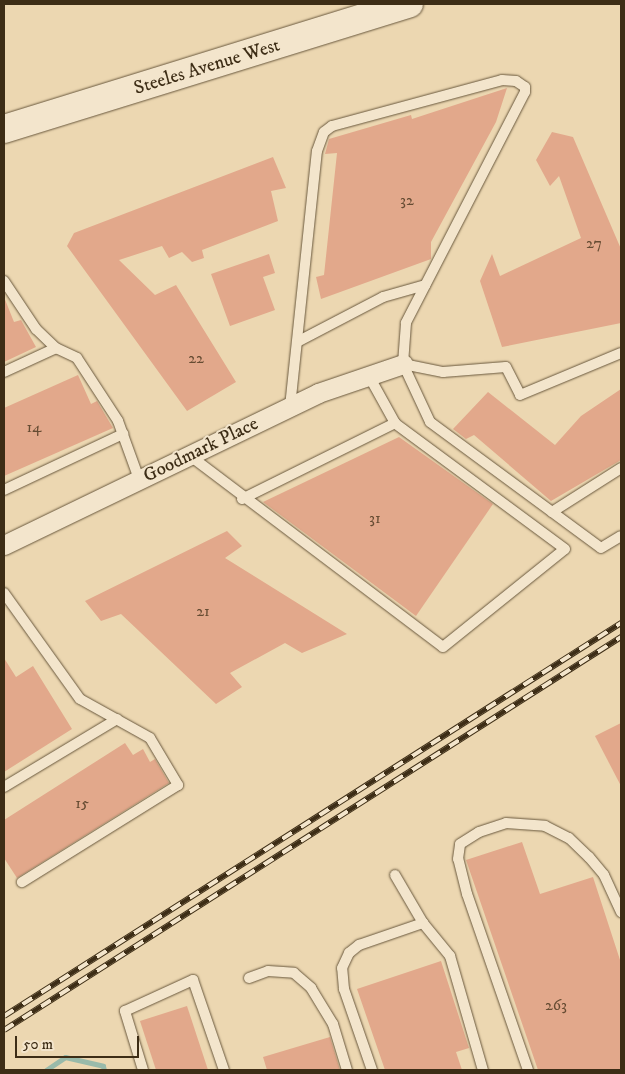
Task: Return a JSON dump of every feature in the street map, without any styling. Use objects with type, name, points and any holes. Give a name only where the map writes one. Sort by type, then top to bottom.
[{"type":"main road","name":"Steeles Avenue West","points":[[4,129],[410,4]]},
{"type":"street","name":"Goodmark Place","points":[[4,545],[290,407],[403,364]]},
{"type":"lane","points":[[290,407],[317,151],[324,132],[332,126],[502,80],[522,84],[525,92],[406,323],[403,364],[430,422],[601,548],[621,536]]},
{"type":"lane","points":[[4,281],[36,329],[56,348],[77,358],[123,434],[139,479]]},
{"type":"lane","points":[[297,342],[383,297],[425,285]]},
{"type":"lane","points":[[4,372],[56,348]]},
{"type":"lane","points":[[403,364],[443,372],[506,367],[520,395],[621,353]]},
{"type":"lane","points":[[189,455],[242,499],[443,647],[565,549],[394,423],[369,376]]},
{"type":"lane","points":[[242,499],[394,423]]},
{"type":"lane","points":[[4,490],[123,434]]},
{"type":"lane","points":[[552,512],[621,468]]},
{"type":"lane","points":[[4,593],[80,699],[150,738],[178,785],[22,882]]},
{"type":"lane","points":[[4,788],[116,720]]},
{"type":"lane","points":[[528,1070],[467,894],[458,859],[460,844],[479,832],[506,823],[545,826],[569,838],[589,857],[604,875],[621,912]]},
{"type":"lane","points":[[395,874],[423,923],[450,956],[484,1070]]},
{"type":"lane","points":[[372,1070],[344,989],[342,968],[349,953],[359,945],[423,923]]},
{"type":"lane","points":[[249,978],[268,971],[294,974],[311,988],[333,1024],[347,1070]]},
{"type":"lane","points":[[143,1070],[125,1011],[193,980],[224,1070]]},
{"type":"building","points":[[507,88],[496,122],[431,242],[431,259],[321,299],[316,277],[324,275],[337,153],[325,154],[329,139],[411,115],[412,119]]},
{"type":"building","points":[[552,132],[573,137],[621,249],[621,323],[502,347],[480,281],[492,254],[500,276],[581,238],[559,176],[550,186],[536,160]]},
{"type":"building","points":[[273,157],[286,188],[271,191],[278,221],[202,250],[204,258],[192,262],[182,252],[169,258],[162,246],[119,260],[155,295],[176,285],[236,382],[187,411],[67,246],[74,233]]},
{"type":"building","points":[[269,254],[275,273],[263,277],[275,310],[230,326],[211,274]]},
{"type":"building","points":[[4,297],[14,322],[21,320],[36,347],[4,362]]},
{"type":"building","points":[[78,375],[91,404],[97,401],[113,428],[4,476],[4,408]]},
{"type":"building","points":[[621,389],[621,460],[551,501],[474,435],[466,439],[453,429],[488,392],[555,445],[581,416]]},
{"type":"building","points":[[399,437],[493,504],[416,616],[263,502]]},
{"type":"building","points":[[227,531],[242,546],[225,558],[347,634],[302,653],[285,643],[230,673],[242,687],[216,704],[121,614],[101,621],[85,601]]},
{"type":"building","points":[[4,658],[16,677],[33,666],[72,729],[4,772]]},
{"type":"building","points":[[621,723],[621,786],[595,736]]},
{"type":"building","points":[[125,743],[133,755],[143,749],[150,762],[155,759],[169,783],[17,878],[4,858],[4,820]]},
{"type":"building","points":[[522,842],[540,894],[593,877],[621,963],[621,1070],[538,1070],[466,860]]},
{"type":"building","points":[[441,961],[469,1048],[456,1052],[462,1070],[385,1070],[357,989]]},
{"type":"building","points":[[187,1006],[208,1070],[156,1070],[140,1021]]},
{"type":"building","points":[[330,1037],[340,1070],[267,1070],[263,1057]]},
{"type":"waterway","points":[[46,1070],[65,1057],[103,1066],[104,1070]]},
{"type":"railway","points":[[4,1016],[621,623]]},
{"type":"railway","points":[[4,1030],[621,637]]}]
